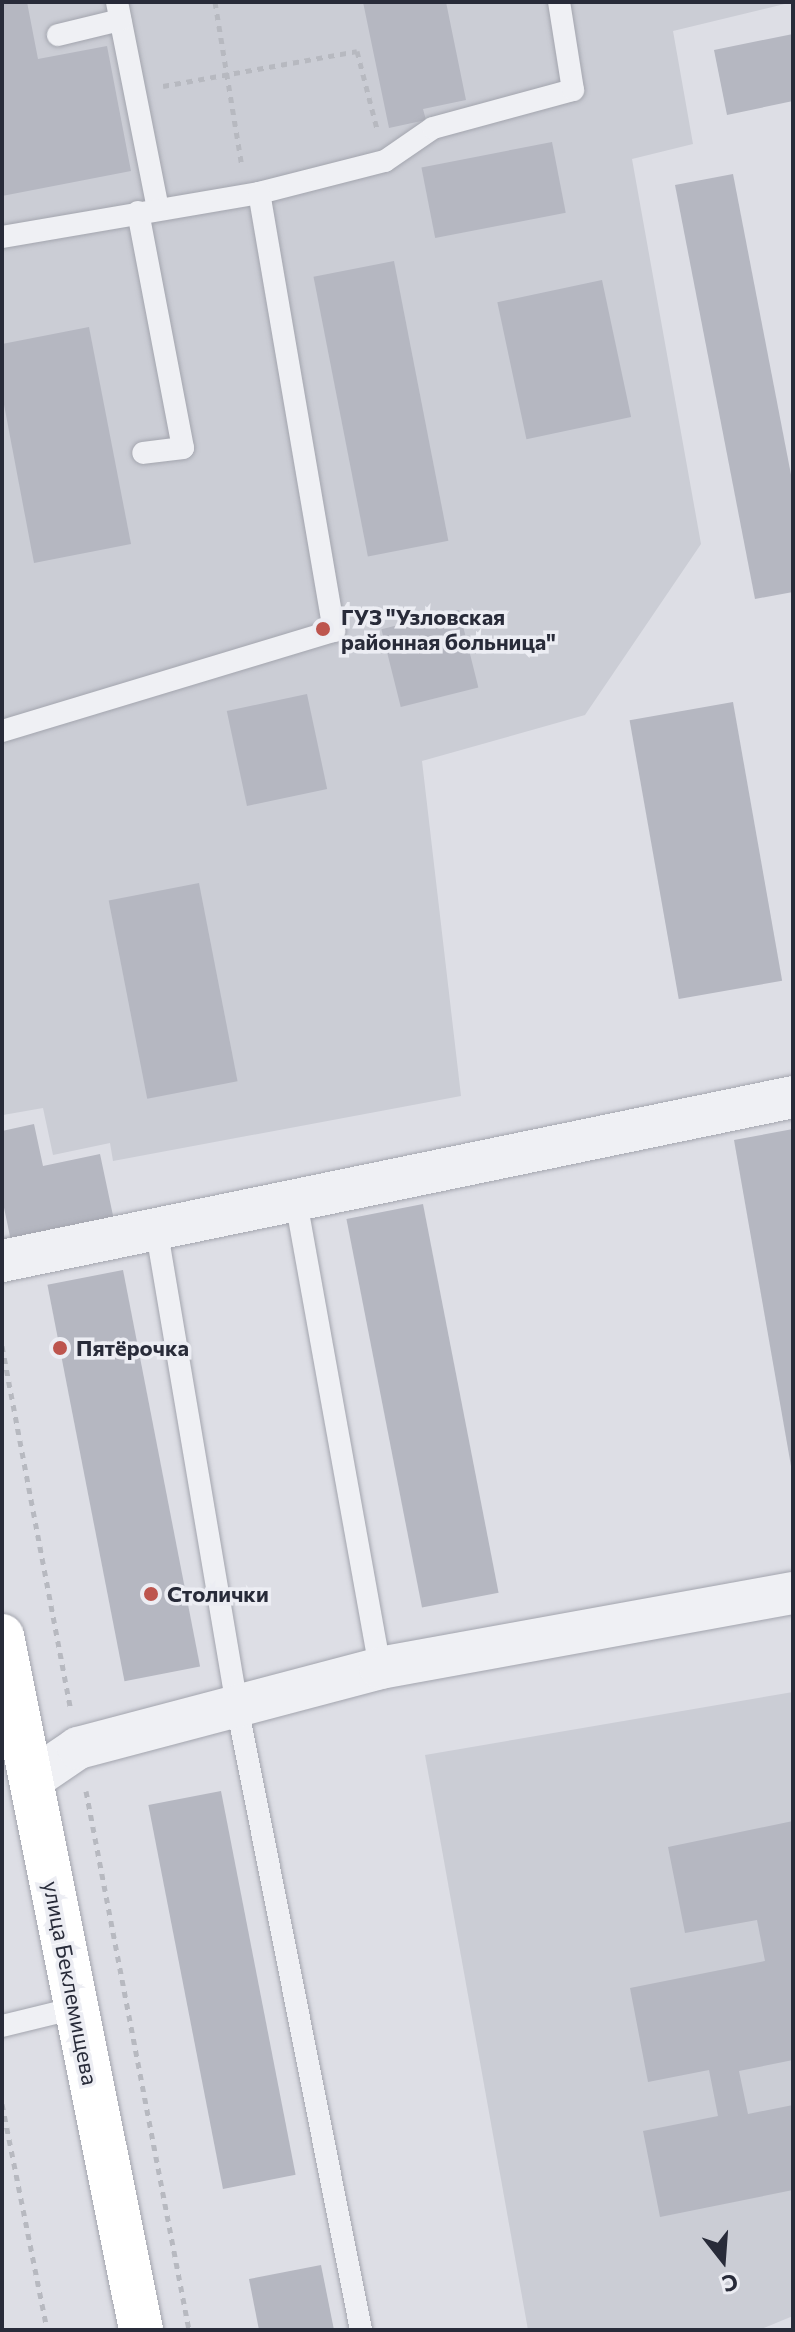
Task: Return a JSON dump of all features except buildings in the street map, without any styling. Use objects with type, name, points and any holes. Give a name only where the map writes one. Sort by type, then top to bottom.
[{"type":"main road","name":"улица Беклемищева","points":[[2,1636],[141,2330]]},
{"type":"street","points":[[2,1261],[793,1097]]},
{"type":"street","points":[[31,1780],[78,1748],[380,1668],[793,1593]]},
{"type":"lane","points":[[2,237],[253,194],[385,161],[433,128],[573,90],[559,2]]},
{"type":"lane","points":[[58,35],[119,11],[135,91],[148,211],[183,448],[143,453]]},
{"type":"lane","points":[[2,731],[334,631],[253,194]]},
{"type":"lane","points":[[296,1201],[380,1668]]},
{"type":"lane","points":[[156,1227],[237,1706],[361,2330]]},
{"type":"lane","points":[[2,2026],[76,2008]]},
{"type":"path","points":[[215,2],[253,194]]},
{"type":"path","points":[[135,91],[357,51],[385,161]]},
{"type":"path","points":[[2,1346],[189,2330]]},
{"type":"path","points":[[2,2104],[47,2330]]},
{"type":"shaded area","name":"ГУЗ \"Узловская районная больница\"","points":[[2,2],[793,2],[673,31],[693,144],[632,159],[701,544],[585,715],[422,761],[461,1096],[113,1161],[110,1143],[53,1155],[43,1108],[3,1115]]},
{"type":"shaded area","points":[[793,1692],[793,2316],[759,2330],[528,2330],[425,1755]]},
{"type":"place","name":"ГУЗ \"Узловская районная больница\"","points":[[323,629]]},
{"type":"place","name":"Пятёрочка","points":[[60,1348]]},
{"type":"place","name":"Столички","points":[[151,1594]]}]
